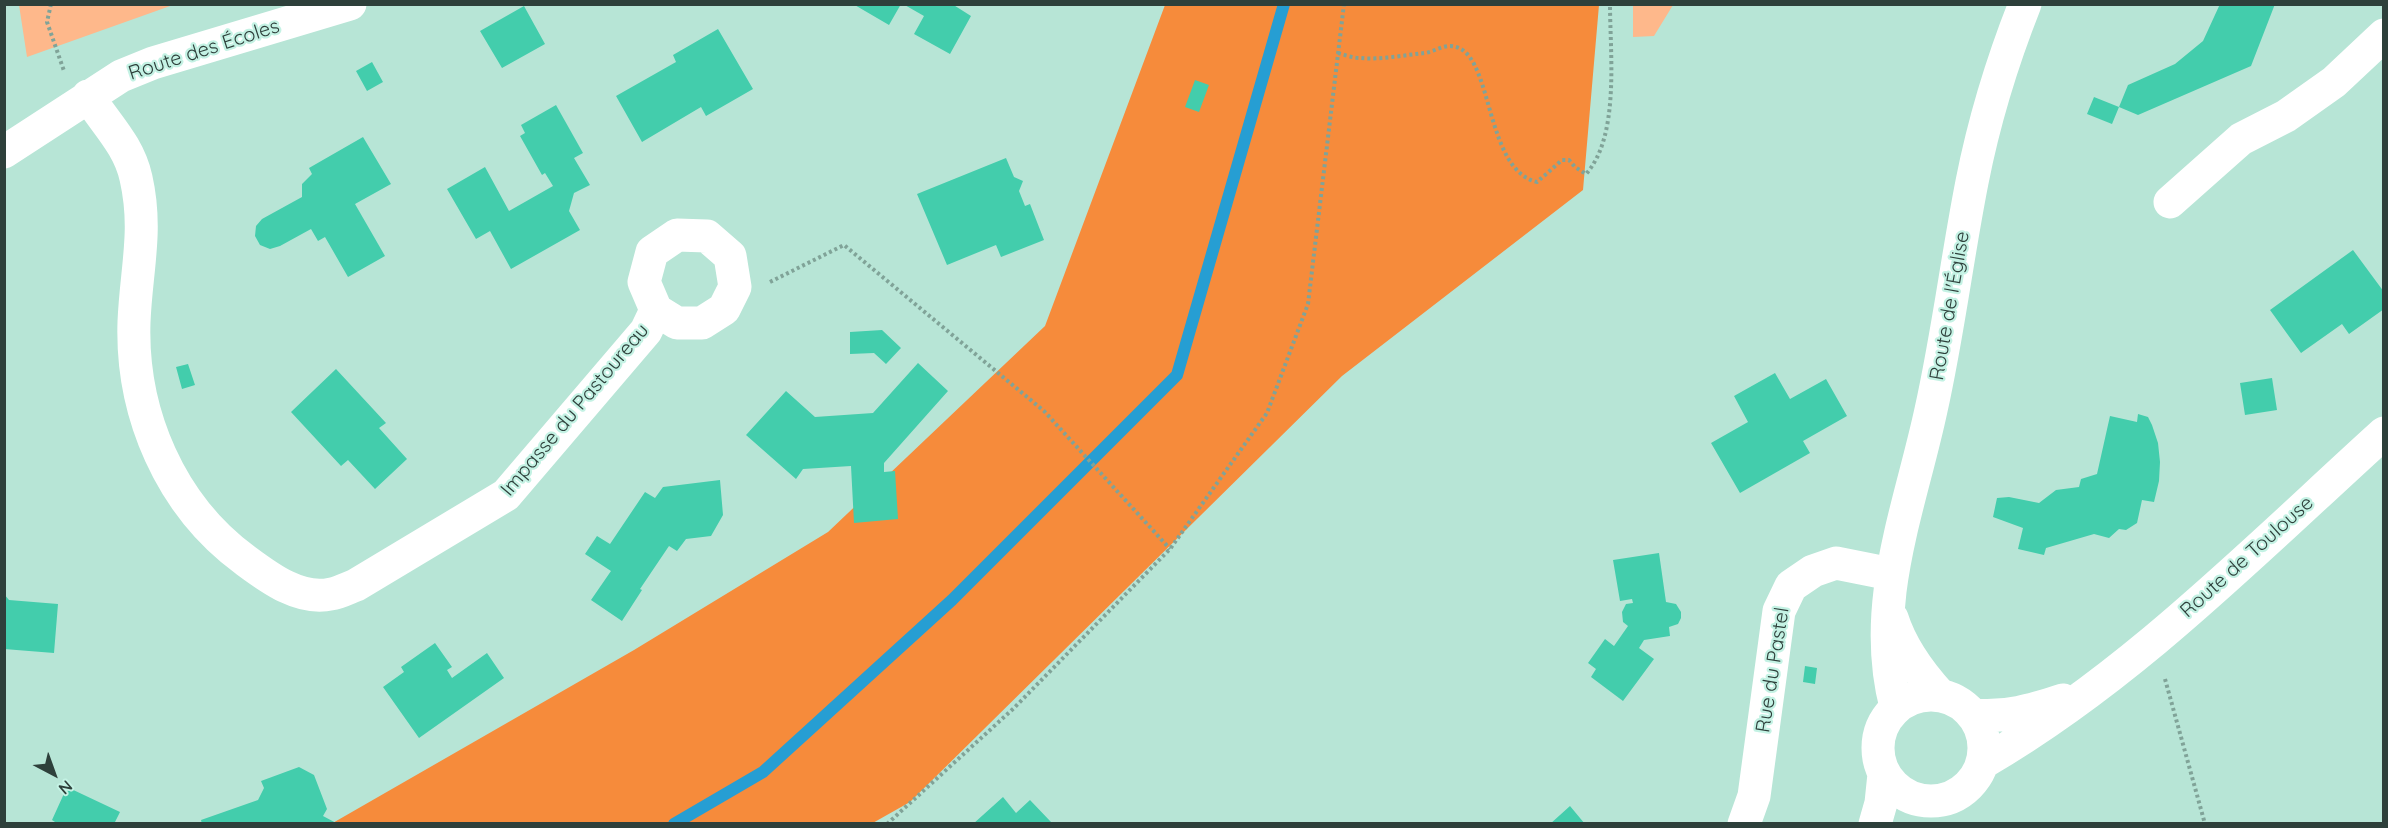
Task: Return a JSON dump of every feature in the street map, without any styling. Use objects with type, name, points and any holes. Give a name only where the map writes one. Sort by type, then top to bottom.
[{"type":"street","name":"Route des Écoles","points":[[4,152],[121,76],[153,63],[350,4]]},
{"type":"street","name":"Route de l'Église","points":[[1896,707],[1889,674],[1887,637],[1891,574],[1931,410],[1985,122],[2007,49],[2025,4]]},
{"type":"street","points":[[2170,202],[2241,138],[2286,116],[2334,82],[2384,35]]},
{"type":"street","name":"Impasse du Pastoureau","points":[[82,101],[122,140],[136,175],[141,207],[142,240],[134,317],[134,370],[148,427],[164,464],[199,518],[231,550],[267,576],[300,593],[330,595],[356,585],[506,495],[646,331],[656,310]]},
{"type":"street","points":[[677,235],[707,236],[730,256],[735,287],[724,309],[702,323],[677,323],[656,310],[644,282],[652,252],[677,235]]},
{"type":"street","name":"Route de Toulouse","points":[[1984,762],[2028,736],[2108,678],[2154,641],[2384,433]]},
{"type":"street","name":"Rue du Pastel","points":[[1744,824],[1754,796],[1779,611],[1791,586],[1813,571],[1836,562],[1891,574]]},
{"type":"street","name":"Route de l'Église","points":[[1889,610],[1897,633],[1909,655],[1924,678],[1940,695]]},
{"type":"street","name":"Route de Toulouse","points":[[1974,715],[1996,717],[2019,714],[2064,700],[2108,678]]},
{"type":"street","points":[[1940,695],[1959,701],[1974,715],[1984,737],[1984,762],[1976,778],[1964,791],[1948,800],[1930,802],[1911,799],[1895,789],[1884,774],[1878,757],[1878,739],[1884,722],[1896,707],[1916,696],[1940,695]]},
{"type":"street","points":[[1875,824],[1881,803],[1884,774]]},
{"type":"street","points":[[1902,824],[1930,802]]},
{"type":"path","points":[[51,4],[47,22],[82,101]]},
{"type":"path","points":[[887,824],[1014,708],[1170,549],[1267,413],[1308,304],[1344,4]]},
{"type":"path","points":[[1338,53],[1361,58],[1428,52],[1447,45],[1461,48],[1471,59],[1481,80],[1497,136],[1517,171],[1528,180],[1537,182],[1562,160],[1569,160],[1575,167],[1587,174],[1597,163],[1604,145],[1610,111],[1610,4]]},
{"type":"path","points":[[735,287],[752,290],[844,245],[1044,411],[1170,549]]},
{"type":"path","points":[[2154,641],[2205,824]]},
{"type":"shaded area","points":[[19,4],[173,5],[27,57]]},
{"type":"shaded area","points":[[1633,4],[1673,5],[1654,36],[1633,37]]},
{"type":"shaded area","points":[[1165,5],[1599,5],[1583,190],[1342,376],[910,802],[871,824],[331,824],[634,650],[828,532],[1045,326]]},
{"type":"building","points":[[853,4],[901,4],[889,25]]},
{"type":"building","points":[[903,4],[952,4],[971,16],[950,54],[914,34],[924,16]]},
{"type":"building","points":[[2220,4],[2275,4],[2251,66],[2138,115],[2119,107],[2128,85],[2175,64],[2203,41]]},
{"type":"building","points":[[524,6],[545,44],[502,68],[480,31]]},
{"type":"building","points":[[718,29],[753,89],[706,116],[701,107],[642,142],[616,96],[676,62],[673,55]]},
{"type":"building","points":[[372,62],[383,82],[367,91],[356,71]]},
{"type":"building","points":[[1195,80],[1209,85],[1199,112],[1185,107]]},
{"type":"building","points":[[2094,97],[2119,107],[2112,124],[2087,114]]},
{"type":"building","points":[[556,105],[583,153],[574,158],[590,185],[574,193],[569,211],[580,230],[511,269],[490,231],[476,239],[447,189],[485,167],[509,211],[553,186],[545,173],[542,175],[520,136],[525,133],[521,125]]},
{"type":"building","points":[[363,137],[391,184],[355,204],[385,256],[348,277],[325,237],[318,241],[311,229],[280,246],[270,249],[260,245],[255,236],[256,226],[262,219],[302,197],[302,184],[312,174],[309,168]]},
{"type":"building","points":[[1006,158],[1014,177],[1023,181],[1019,191],[1025,206],[1030,204],[1044,240],[1001,257],[996,245],[947,265],[917,194]]},
{"type":"building","points":[[2353,250],[2384,292],[2384,309],[2349,334],[2342,324],[2301,353],[2270,310]]},
{"type":"building","points":[[882,330],[901,348],[886,364],[874,353],[850,354],[850,332]]},
{"type":"building","points":[[918,363],[948,391],[884,463],[884,472],[895,471],[898,519],[854,523],[851,466],[803,469],[796,479],[746,435],[786,391],[815,417],[873,413]]},
{"type":"building","points":[[188,364],[195,385],[182,389],[176,367]]},
{"type":"building","points":[[336,369],[386,423],[379,428],[407,459],[375,489],[348,460],[341,466],[291,412]]},
{"type":"building","points":[[1775,373],[1790,399],[1826,379],[1847,416],[1803,441],[1810,453],[1740,493],[1711,443],[1748,422],[1734,396]]},
{"type":"building","points":[[2272,378],[2277,410],[2245,415],[2240,383]]},
{"type":"building","points":[[2138,414],[2148,417],[2152,425],[2158,443],[2160,462],[2159,481],[2154,502],[2142,500],[2137,523],[2126,530],[2119,529],[2109,538],[2094,534],[2046,548],[2044,555],[2018,549],[2023,528],[1993,517],[1997,498],[2009,497],[2039,503],[2056,490],[2079,487],[2081,479],[2097,474],[2110,416],[2137,422]]},
{"type":"building","points":[[720,480],[723,515],[711,536],[686,539],[677,551],[669,546],[622,621],[591,600],[611,571],[585,554],[597,536],[610,544],[645,492],[655,498],[663,487]]},
{"type":"building","points":[[1659,553],[1666,602],[1676,604],[1681,612],[1681,618],[1678,624],[1669,627],[1670,636],[1644,640],[1639,648],[1654,659],[1623,701],[1591,677],[1596,669],[1588,663],[1605,639],[1614,646],[1628,626],[1623,622],[1622,612],[1626,604],[1633,603],[1632,599],[1620,601],[1613,560]]},
{"type":"building","points":[[4,594],[9,600],[58,604],[54,653],[4,649]]},
{"type":"building","points":[[435,643],[452,667],[447,670],[452,678],[487,653],[504,678],[419,738],[383,687],[404,672],[401,667]]},
{"type":"building","points":[[1805,666],[1817,668],[1815,684],[1803,682]]},
{"type":"building","points":[[299,767],[314,775],[327,809],[323,816],[338,824],[202,824],[201,820],[258,800],[264,788],[261,781]]},
{"type":"building","points":[[67,787],[120,812],[114,824],[58,824],[52,820]]},
{"type":"building","points":[[1003,797],[1016,813],[1030,800],[1051,822],[973,824]]},
{"type":"building","points":[[1570,806],[1585,824],[1550,824]]},
{"type":"waterway","points":[[674,824],[763,772],[952,600],[1177,375],[1284,4]]}]
